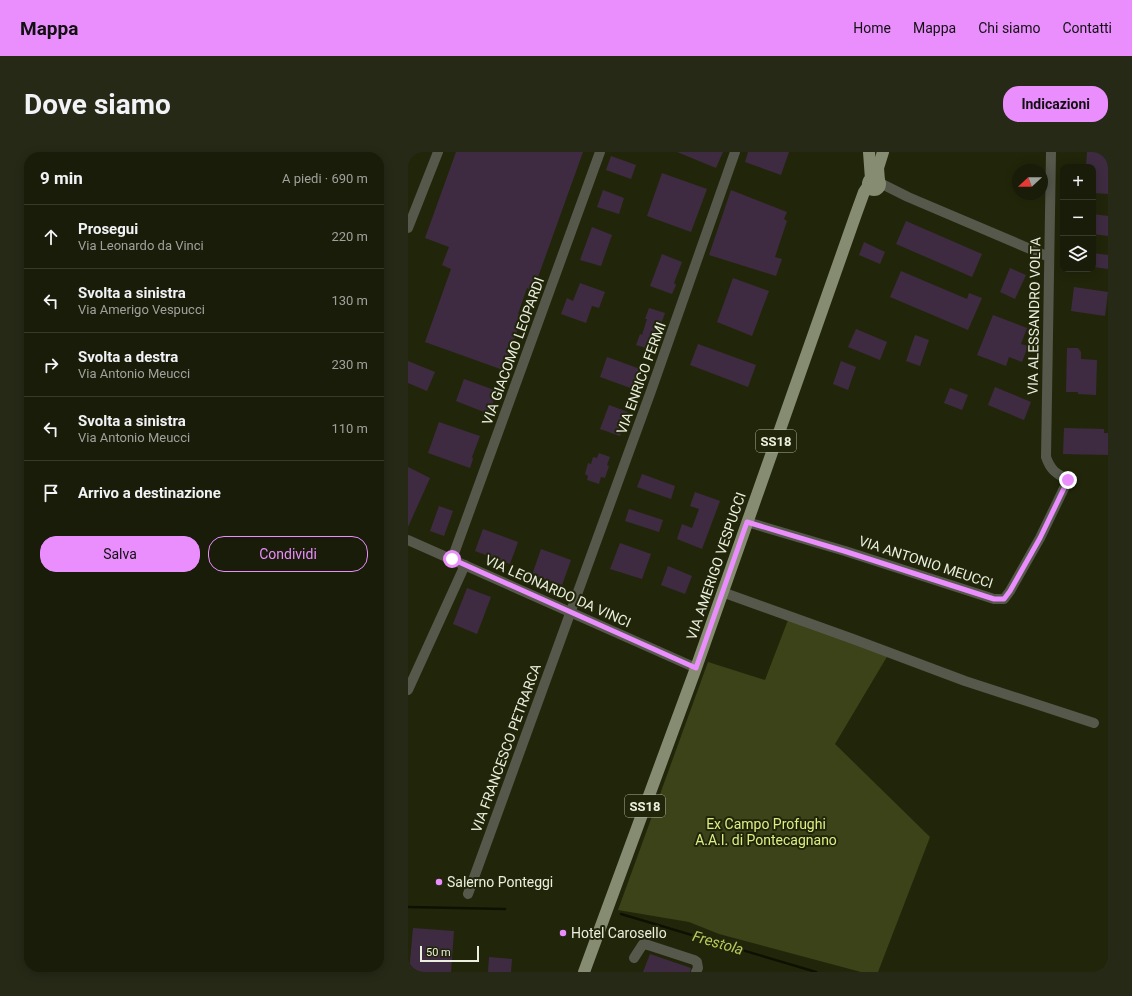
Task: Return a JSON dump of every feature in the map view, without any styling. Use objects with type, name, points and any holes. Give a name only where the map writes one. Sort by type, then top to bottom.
[{"type":"main road","name":"SS18","points":[[869,152],[876,184]]},
{"type":"main road","name":"SS18","points":[[876,184],[878,168],[883,152]]},
{"type":"main road","name":"VIA AMERIGO VESPUCCI","points":[[584,972],[696,668],[864,192],[876,184]]},
{"type":"street","points":[[408,228],[438,152]]},
{"type":"street","name":"VIA GIACOMO LEOPARDI","points":[[452,559],[600,152]]},
{"type":"street","name":"VIA ENRICO FERMI","points":[[571,612],[735,152]]},
{"type":"street","name":"VIA ALESSANDRO VOLTA","points":[[1051,152],[1046,457],[1049,466],[1060,476]]},
{"type":"street","points":[[876,184],[1049,257]]},
{"type":"street","name":"VIA ANTONIO MEUCCI","points":[[747,522],[994,599],[1004,599],[1040,538],[1068,480],[1060,476]]},
{"type":"street","name":"VIA LEONARDO DA VINCI","points":[[408,540],[696,668]]},
{"type":"street","points":[[408,690],[465,565]]},
{"type":"street","points":[[722,592],[965,681],[1094,723]]},
{"type":"street","name":"VIA FRANCESCO PETRARCA","points":[[468,894],[571,612]]},
{"type":"street","points":[[634,958],[639,947],[643,944],[648,944],[694,960],[697,962],[698,968],[696,972]]},
{"type":"green space","name":"Ex Campo Profughi A.A.I. di Pontecagnano","points":[[788,620],[888,655],[835,744],[930,837],[878,972],[861,972],[719,934],[689,922],[618,910],[708,662],[765,680]]},
{"type":"building","points":[[456,152],[583,152],[533,291],[527,288],[518,314],[523,315],[503,370],[425,342],[451,269],[442,265],[449,247],[425,238]]},
{"type":"building","points":[[677,152],[723,152],[716,168]]},
{"type":"building","points":[[748,152],[789,152],[781,175],[745,162]]},
{"type":"building","points":[[1087,152],[1108,152],[1108,194],[1096,193],[1096,164],[1086,164]]},
{"type":"building","points":[[611,156],[636,165],[631,179],[606,170]]},
{"type":"building","points":[[662,173],[707,189],[691,232],[647,216]]},
{"type":"building","points":[[603,190],[624,198],[619,214],[597,207]]},
{"type":"building","points":[[731,190],[787,212],[784,219],[787,221],[775,257],[782,259],[776,276],[709,255]]},
{"type":"building","points":[[1096,214],[1108,216],[1108,236],[1096,234]]},
{"type":"building","points":[[906,221],[982,254],[972,277],[896,244]]},
{"type":"building","points":[[592,227],[612,235],[601,266],[580,260]]},
{"type":"building","points":[[864,242],[885,252],[880,264],[859,255]]},
{"type":"building","points":[[1096,253],[1108,255],[1108,269],[1096,267]]},
{"type":"building","points":[[662,254],[682,262],[674,283],[676,285],[672,294],[650,286]]},
{"type":"building","points":[[1010,268],[1026,275],[1015,299],[1000,292]]},
{"type":"building","points":[[901,271],[967,299],[969,293],[982,298],[968,330],[890,297]]},
{"type":"building","points":[[733,278],[769,291],[752,336],[717,322]]},
{"type":"building","points":[[580,283],[605,292],[599,308],[592,306],[586,323],[561,314],[567,298],[573,301]]},
{"type":"building","points":[[1074,287],[1108,292],[1105,316],[1071,311]]},
{"type":"building","points":[[649,308],[665,313],[652,350],[636,345],[640,334],[642,335]]},
{"type":"building","points":[[993,315],[1027,328],[1021,344],[1028,346],[1022,362],[1009,357],[1006,366],[977,355]]},
{"type":"building","points":[[856,329],[887,342],[880,360],[848,347]]},
{"type":"building","points":[[915,335],[929,340],[920,366],[906,361]]},
{"type":"building","points":[[698,344],[756,365],[748,387],[690,365]]},
{"type":"building","points":[[1067,348],[1078,348],[1081,352],[1081,359],[1097,360],[1096,395],[1066,392]]},
{"type":"building","points":[[607,357],[643,370],[636,390],[600,377]]},
{"type":"building","points":[[408,361],[435,372],[427,391],[408,383]]},
{"type":"building","points":[[841,361],[856,367],[848,390],[833,384]]},
{"type":"building","points":[[464,379],[497,391],[489,414],[456,401]]},
{"type":"building","points":[[995,387],[1031,402],[1024,420],[988,405]]},
{"type":"building","points":[[950,388],[968,395],[962,410],[944,403]]},
{"type":"building","points":[[609,405],[628,412],[620,436],[600,429]]},
{"type":"building","points":[[439,422],[480,436],[472,457],[473,459],[470,468],[428,453]]},
{"type":"building","points":[[1064,428],[1104,429],[1104,433],[1108,433],[1108,455],[1063,454]]},
{"type":"building","points":[[599,453],[610,457],[605,478],[601,477],[599,484],[587,480],[588,476],[585,474],[588,463],[591,464],[593,457],[597,458]]},
{"type":"building","points":[[408,467],[430,478],[408,527]]},
{"type":"building","points":[[642,474],[675,486],[671,499],[637,487]]},
{"type":"building","points":[[695,492],[720,501],[702,549],[677,539],[682,524],[692,528],[699,509],[690,506]]},
{"type":"building","points":[[439,506],[453,511],[444,536],[430,531]]},
{"type":"building","points":[[629,509],[663,520],[659,532],[625,521]]},
{"type":"building","points":[[483,529],[518,542],[510,564],[475,551]]},
{"type":"building","points":[[620,543],[651,554],[642,579],[610,569]]},
{"type":"building","points":[[541,549],[571,560],[562,585],[532,575]]},
{"type":"building","points":[[668,566],[692,576],[685,594],[661,585]]},
{"type":"building","points":[[467,588],[491,597],[477,634],[453,624]]},
{"type":"building","points":[[413,928],[454,931],[451,972],[409,972]]},
{"type":"building","points":[[650,954],[691,968],[690,972],[643,972]]},
{"type":"building","points":[[489,957],[512,959],[511,972],[488,972]]},
{"type":"waterway","name":"Frestola","points":[[408,907],[505,909]]},
{"type":"waterway","name":"Frestola","points":[[621,914],[816,972]]},
{"type":"place","name":"Salerno Ponteggi","points":[[439,882]]},
{"type":"place","name":"Hotel Carosello","points":[[563,933]]},
{"type":"route","points":[[452,559],[696,668],[747,522],[994,599],[1004,599],[1040,538],[1068,480]]}]
